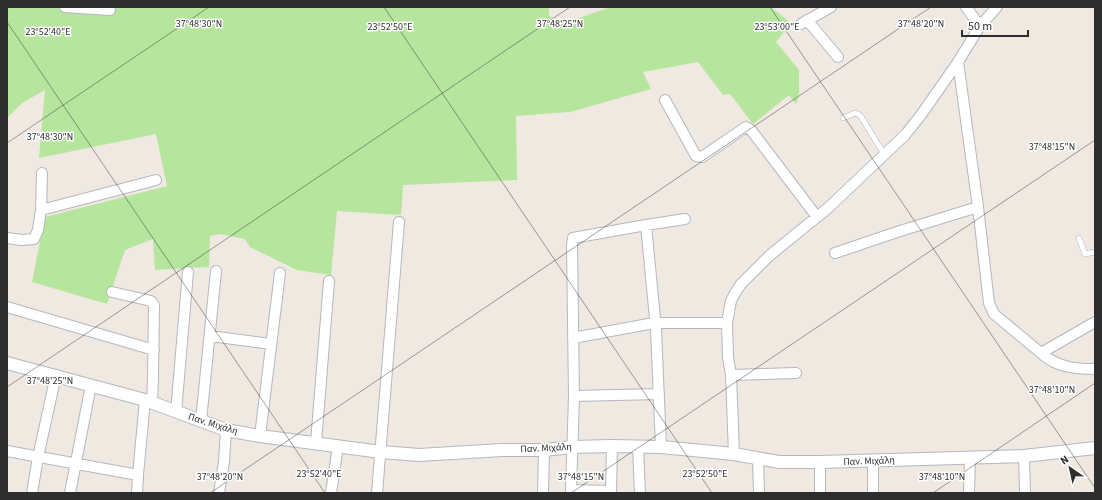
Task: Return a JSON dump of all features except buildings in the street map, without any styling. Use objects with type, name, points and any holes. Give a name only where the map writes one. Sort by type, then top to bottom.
[{"type":"street","points":[[65,7],[110,10]]},
{"type":"street","points":[[831,7],[804,22],[838,57]]},
{"type":"street","points":[[966,7],[980,26]]},
{"type":"street","points":[[734,454],[731,375],[727,323],[731,301],[741,284],[769,256],[817,217],[905,135],[958,62],[980,26],[997,7]]},
{"type":"street","points":[[958,62],[978,207],[989,303],[994,314],[1049,360],[1061,365],[1080,369],[1095,369]]},
{"type":"street","points":[[665,100],[696,156],[702,157],[746,127],[751,130],[817,217]]},
{"type":"street","points":[[7,238],[21,240],[34,239],[38,230],[41,210],[42,173]]},
{"type":"street","points":[[41,210],[156,180]]},
{"type":"street","points":[[835,253],[978,207]]},
{"type":"street","points":[[612,446],[611,491],[593,492],[571,490],[574,396],[573,238],[685,219]]},
{"type":"street","points":[[377,493],[399,222]]},
{"type":"street","points":[[646,225],[659,394],[661,447]]},
{"type":"street","points":[[201,421],[216,271]]},
{"type":"street","points":[[176,412],[188,272]]},
{"type":"street","points":[[260,436],[280,273]]},
{"type":"street","points":[[316,443],[329,281]]},
{"type":"street","points":[[112,292],[151,301],[154,305],[154,350],[137,493]]},
{"type":"street","points":[[7,307],[154,350]]},
{"type":"street","points":[[1041,353],[1095,322]]},
{"type":"street","points":[[573,338],[654,323],[727,323]]},
{"type":"street","points":[[210,336],[271,344]]},
{"type":"street","name":"Παν. Μιχάλη","points":[[7,364],[56,375],[148,402],[226,430],[381,452],[425,455],[502,450],[544,450],[572,447],[638,446],[734,454],[779,462],[820,462],[1024,456],[1095,448]]},
{"type":"street","points":[[731,375],[796,373]]},
{"type":"street","points":[[32,493],[38,457],[56,375]]},
{"type":"street","points":[[70,493],[91,385]]},
{"type":"street","points":[[574,396],[659,394]]},
{"type":"street","points":[[219,493],[224,462],[226,430]]},
{"type":"street","points":[[331,493],[338,446]]},
{"type":"street","points":[[638,446],[640,493]]},
{"type":"street","points":[[543,493],[544,450]]},
{"type":"street","points":[[7,451],[138,475]]},
{"type":"street","points":[[1024,456],[1025,493]]},
{"type":"street","points":[[969,493],[970,457]]},
{"type":"street","points":[[758,458],[759,493]]},
{"type":"street","points":[[873,461],[873,493]]},
{"type":"street","points":[[820,462],[820,493]]},
{"type":"lane","points":[[843,118],[855,113],[860,115],[884,154]]},
{"type":"lane","points":[[1079,238],[1085,254],[1095,252]]},
{"type":"green space","points":[[7,7],[549,7],[549,16],[564,23],[611,7],[771,7],[791,23],[776,42],[799,70],[799,94],[796,104],[789,95],[753,124],[730,94],[723,95],[698,62],[643,72],[651,89],[570,112],[516,116],[517,180],[403,185],[401,215],[337,211],[331,275],[297,270],[250,247],[245,239],[220,234],[210,236],[209,267],[155,270],[153,239],[125,250],[107,304],[32,282],[45,217],[167,186],[156,134],[39,158],[45,90],[22,103],[7,118]]}]
